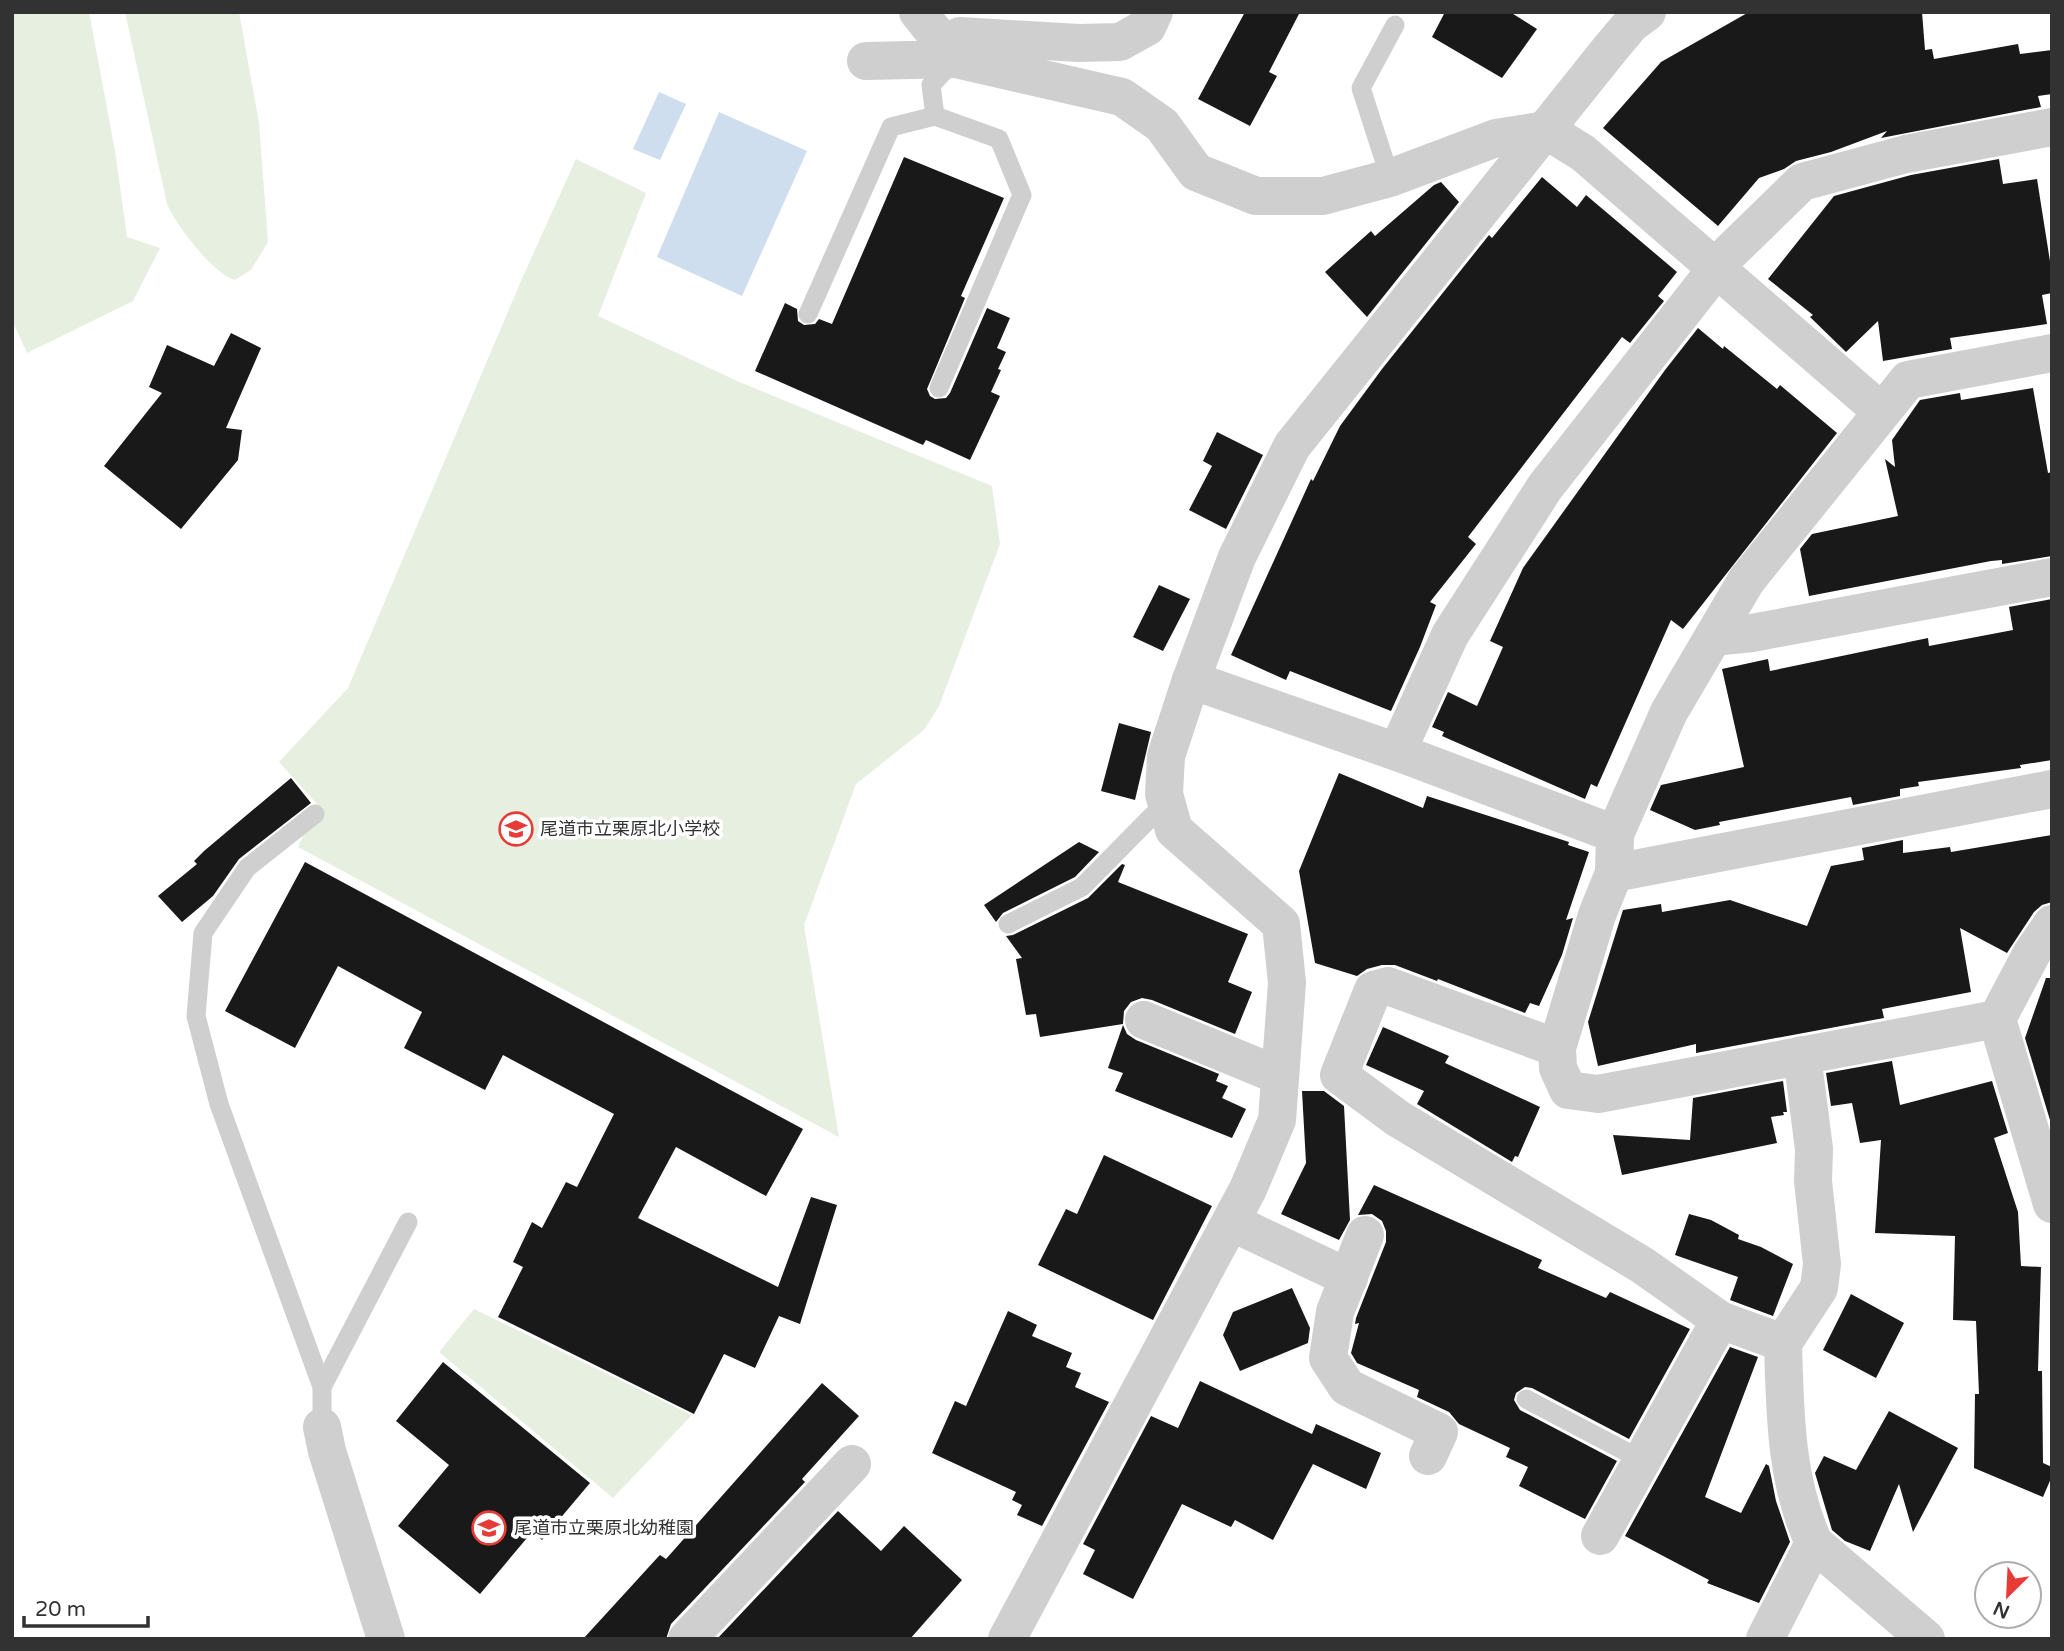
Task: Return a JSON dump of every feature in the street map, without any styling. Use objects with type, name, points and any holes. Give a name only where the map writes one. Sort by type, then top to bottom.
[{"type":"street","points":[[918,12],[953,55]]},
{"type":"street","points":[[953,55],[960,36],[1079,43],[1120,42],[1147,27],[1154,12]]},
{"type":"street","points":[[1007,1639],[1231,1222],[1277,1120],[1287,983],[1281,924],[1174,830],[1164,794],[1166,756],[1237,557],[1292,446],[1546,130],[1631,16]]},
{"type":"street","points":[[866,61],[953,55],[1122,97],[1162,125],[1196,172],[1256,196],[1323,196],[1390,178],[1496,138],[1546,130],[1583,153],[1882,412]]},
{"type":"street","points":[[1397,752],[1450,635],[1545,487],[1728,254],[1802,182],[1906,154],[2052,127]]},
{"type":"street","points":[[1997,1019],[1598,1094],[1568,1090],[1558,1069],[1557,1048],[1597,915],[1614,873],[1615,834],[1669,712],[1746,581],[1908,380],[2052,353]]},
{"type":"street","points":[[1713,637],[1752,633],[2052,577]]},
{"type":"street","points":[[1191,680],[1397,752],[1615,834]]},
{"type":"street","points":[[1614,873],[2052,789]]},
{"type":"street","points":[[2052,924],[2032,953],[1997,1019],[2052,1204]]},
{"type":"street","points":[[1557,1048],[1388,986],[1373,990],[1339,1075],[1397,1118],[1642,1265],[1720,1320],[1783,1343]]},
{"type":"street","points":[[1144,1020],[1280,1076]]},
{"type":"street","points":[[1802,1055],[1814,1149],[1813,1181],[1822,1264],[1819,1288],[1783,1343],[1784,1405],[1790,1472],[1806,1526],[1814,1543],[1926,1639]]},
{"type":"street","points":[[1231,1222],[1349,1278]]},
{"type":"street","points":[[1365,1235],[1335,1312],[1328,1358],[1347,1387],[1439,1432],[1428,1456]]},
{"type":"street","points":[[1600,1536],[1720,1320]]},
{"type":"street","points":[[322,1427],[327,1451],[386,1639]]},
{"type":"street","points":[[687,1639],[852,1464]]},
{"type":"street","points":[[1765,1639],[1814,1543]]},
{"type":"lane","points":[[1390,178],[1362,88],[1395,25]]},
{"type":"lane","points":[[935,116],[931,85],[953,55]]},
{"type":"lane","points":[[808,314],[891,127],[935,116],[999,139],[1022,195],[939,388]]},
{"type":"lane","points":[[1008,924],[1082,887],[1166,802]]},
{"type":"lane","points":[[315,814],[247,867],[203,933],[196,1016],[219,1104],[322,1387],[322,1427]]},
{"type":"lane","points":[[322,1387],[408,1222]]},
{"type":"lane","points":[[1526,1399],[1642,1460]]},
{"type":"shaded area","points":[[12,12],[89,12],[115,151],[127,237],[160,248],[133,301],[27,353],[12,320]]},
{"type":"shaded area","points":[[125,12],[239,12],[259,123],[268,242],[251,270],[235,280],[216,269],[196,248],[167,204]]},
{"type":"shaded area","points":[[576,159],[646,193],[598,316],[737,381],[992,486],[1000,544],[939,706],[924,730],[856,784],[804,925],[839,1137],[298,847],[317,804],[279,762],[348,688],[521,281]]},
{"type":"shaded area","points":[[474,1309],[692,1415],[613,1498],[439,1352]]},
{"type":"water","points":[[659,92],[686,104],[660,160],[633,149]]},
{"type":"water","points":[[719,112],[807,151],[742,296],[657,257]]},
{"type":"building","points":[[1245,12],[1300,12],[1269,72],[1277,76],[1250,126],[1198,99]]},
{"type":"building","points":[[1445,12],[1510,12],[1537,29],[1502,78],[1432,37]]},
{"type":"building","points":[[1749,12],[1922,12],[1925,50],[1932,49],[1934,59],[2018,44],[2020,54],[2052,50],[2052,94],[2038,96],[2041,107],[1881,138],[1887,131],[1831,152],[1796,161],[1784,169],[1759,178],[1718,226],[1603,128],[1661,62]]},
{"type":"building","points":[[904,157],[1004,198],[961,296],[965,298],[927,389],[935,399],[946,398],[950,393],[987,308],[1010,318],[997,348],[1006,352],[991,392],[1000,396],[970,460],[926,440],[923,445],[755,371],[785,303],[797,309],[798,321],[804,325],[815,324],[819,319],[832,324]]},
{"type":"building","points":[[1999,159],[2003,184],[2037,179],[2052,274],[2052,293],[2042,295],[2047,324],[1950,338],[1952,349],[1883,361],[1878,321],[1846,352],[1810,317],[1813,315],[1768,279],[1834,196],[1911,175]]},
{"type":"building","points":[[1542,177],[1577,207],[1586,195],[1677,272],[1658,296],[1664,301],[1630,343],[1622,337],[1468,537],[1476,544],[1430,602],[1436,605],[1391,711],[1290,671],[1286,680],[1231,655],[1311,479],[1313,481],[1340,426],[1489,235],[1492,238]]},
{"type":"building","points":[[1441,182],[1459,202],[1367,317],[1325,272],[1371,231],[1375,236],[1434,185]]},
{"type":"building","points":[[1698,328],[1777,389],[1780,385],[1837,433],[1683,629],[1671,620],[1597,787],[1591,784],[1585,799],[1442,736],[1444,732],[1432,727],[1448,692],[1477,706],[1503,647],[1490,641],[1523,568]]},
{"type":"building","points":[[231,333],[261,348],[226,428],[242,430],[238,460],[181,529],[104,466],[162,393],[149,387],[167,345],[214,366]]},
{"type":"building","points":[[2033,388],[2048,473],[2052,472],[2052,556],[2002,564],[2002,560],[1991,561],[1809,596],[1800,549],[1812,534],[1898,516],[1885,459],[1895,467],[1892,440],[1920,400],[1960,393],[1961,400]]},
{"type":"building","points":[[1217,432],[1263,455],[1226,529],[1189,510],[1212,466],[1203,461]]},
{"type":"building","points":[[1159,585],[1190,599],[1163,651],[1133,637]]},
{"type":"building","points":[[2052,599],[2052,760],[2020,765],[2021,768],[1918,782],[1919,786],[1900,789],[1900,796],[1853,805],[1851,797],[1719,822],[1720,825],[1695,830],[1650,810],[1661,785],[1744,767],[1722,669],[1768,659],[1770,671],[1928,638],[1929,646],[2013,630],[2009,607]]},
{"type":"building","points":[[1119,723],[1151,732],[1135,800],[1101,791]]},
{"type":"building","points":[[1339,773],[1423,808],[1427,796],[1569,842],[1568,845],[1589,852],[1566,920],[1573,918],[1562,955],[1539,1006],[1530,1003],[1525,1013],[1395,965],[1367,969],[1357,976],[1315,963],[1299,871]]},
{"type":"building","points":[[291,778],[311,803],[239,859],[213,896],[182,922],[158,896],[197,864],[194,861],[204,851]]},
{"type":"building","points":[[2052,835],[2052,902],[2042,905],[2034,912],[2007,953],[1960,928],[1971,992],[1882,1009],[1884,1018],[1696,1053],[1696,1044],[1598,1066],[1588,1022],[1623,910],[1661,904],[1662,912],[1730,900],[1807,926],[1831,866],[1864,860],[1862,848],[1903,840],[1903,853],[1950,847],[1951,852]]},
{"type":"building","points":[[1079,842],[1099,852],[1075,877],[1003,913],[996,922],[984,905]]},
{"type":"building","points":[[305,862],[803,1129],[766,1196],[676,1147],[638,1218],[778,1287],[811,1197],[837,1205],[800,1324],[779,1316],[755,1368],[724,1354],[694,1414],[498,1317],[523,1267],[513,1262],[532,1222],[542,1228],[566,1182],[577,1187],[614,1114],[503,1055],[485,1090],[404,1048],[422,1012],[338,966],[295,1048],[225,1011]]},
{"type":"building","points":[[1122,864],[1125,865],[1118,882],[1248,934],[1228,982],[1252,992],[1235,1034],[1142,998],[1131,1002],[1124,1011],[1123,1024],[1040,1037],[1036,1014],[1026,1015],[1016,959],[1022,958],[1006,936],[1088,898]]},
{"type":"building","points":[[2046,978],[2052,978],[2052,1120],[2025,1038]]},
{"type":"building","points":[[1123,1025],[1127,1034],[1136,1040],[1219,1074],[1216,1081],[1228,1086],[1222,1098],[1246,1109],[1232,1138],[1115,1091],[1123,1073],[1108,1068]]},
{"type":"building","points":[[1383,1027],[1449,1056],[1445,1063],[1540,1107],[1518,1157],[1515,1156],[1512,1162],[1417,1104],[1424,1091],[1366,1065]]},
{"type":"building","points":[[1892,1061],[1900,1105],[1992,1081],[2008,1133],[1994,1138],[2018,1212],[2021,1266],[2041,1267],[2038,1371],[2042,1371],[2043,1463],[2052,1467],[2052,1476],[2043,1497],[1974,1468],[1975,1394],[1979,1394],[1976,1321],[1953,1320],[1955,1236],[1875,1233],[1881,1140],[1860,1143],[1852,1103],[1831,1106],[1826,1073]]},
{"type":"building","points":[[1783,1081],[1787,1112],[1771,1117],[1777,1143],[1622,1175],[1613,1135],[1690,1140],[1693,1098]]},
{"type":"building","points":[[1302,1091],[1324,1091],[1344,1106],[1350,1220],[1339,1240],[1281,1214],[1306,1163]]},
{"type":"building","points":[[1104,1155],[1212,1206],[1153,1320],[1038,1265],[1066,1209],[1077,1214]]},
{"type":"building","points":[[1374,1185],[1542,1260],[1538,1268],[1606,1298],[1610,1292],[1690,1329],[1629,1439],[1532,1388],[1525,1387],[1516,1393],[1514,1400],[1520,1410],[1617,1461],[1585,1519],[1519,1486],[1528,1467],[1506,1457],[1510,1448],[1459,1424],[1449,1412],[1417,1397],[1419,1390],[1357,1363],[1351,1353],[1359,1323],[1355,1324],[1356,1318],[1386,1242],[1382,1221],[1372,1214],[1358,1215]]},
{"type":"building","points":[[1689,1214],[1711,1220],[1739,1235],[1738,1239],[1761,1247],[1793,1264],[1773,1316],[1730,1300],[1738,1277],[1675,1255]]},
{"type":"building","points":[[1292,1288],[1310,1328],[1308,1343],[1240,1371],[1223,1335],[1233,1312]]},
{"type":"building","points":[[1851,1294],[1904,1323],[1876,1378],[1823,1350]]},
{"type":"building","points":[[1008,1311],[1037,1325],[1032,1336],[1072,1353],[1066,1367],[1081,1373],[1075,1387],[1109,1402],[1042,1526],[1017,1515],[1022,1505],[1012,1500],[1016,1492],[932,1453],[955,1401],[966,1406]]},
{"type":"building","points":[[1730,1347],[1758,1357],[1705,1497],[1741,1513],[1766,1464],[1769,1466],[1776,1501],[1790,1542],[1759,1603],[1707,1583],[1709,1580],[1625,1536]]},
{"type":"building","points":[[443,1362],[590,1483],[542,1540],[532,1532],[480,1594],[398,1526],[449,1465],[396,1421]]},
{"type":"building","points":[[1200,1381],[1312,1434],[1316,1424],[1381,1453],[1366,1489],[1313,1464],[1273,1540],[1235,1520],[1231,1527],[1182,1504],[1133,1599],[1083,1574],[1095,1550],[1083,1544],[1151,1416],[1178,1428]]},
{"type":"building","points":[[822,1383],[859,1416],[802,1479],[805,1482],[671,1624],[666,1639],[583,1639],[660,1555],[666,1559]]},
{"type":"building","points":[[1889,1411],[1958,1448],[1913,1532],[1899,1484],[1870,1551],[1845,1541],[1832,1530],[1815,1473],[1824,1456],[1856,1470]]},
{"type":"building","points":[[838,1511],[881,1551],[904,1526],[962,1580],[910,1639],[717,1639]]},
{"type":"place","name":"尾道市立栗原北小学校","points":[[516,829]]},
{"type":"place","name":"尾道市立栗原北幼稚園","points":[[489,1528]]}]
